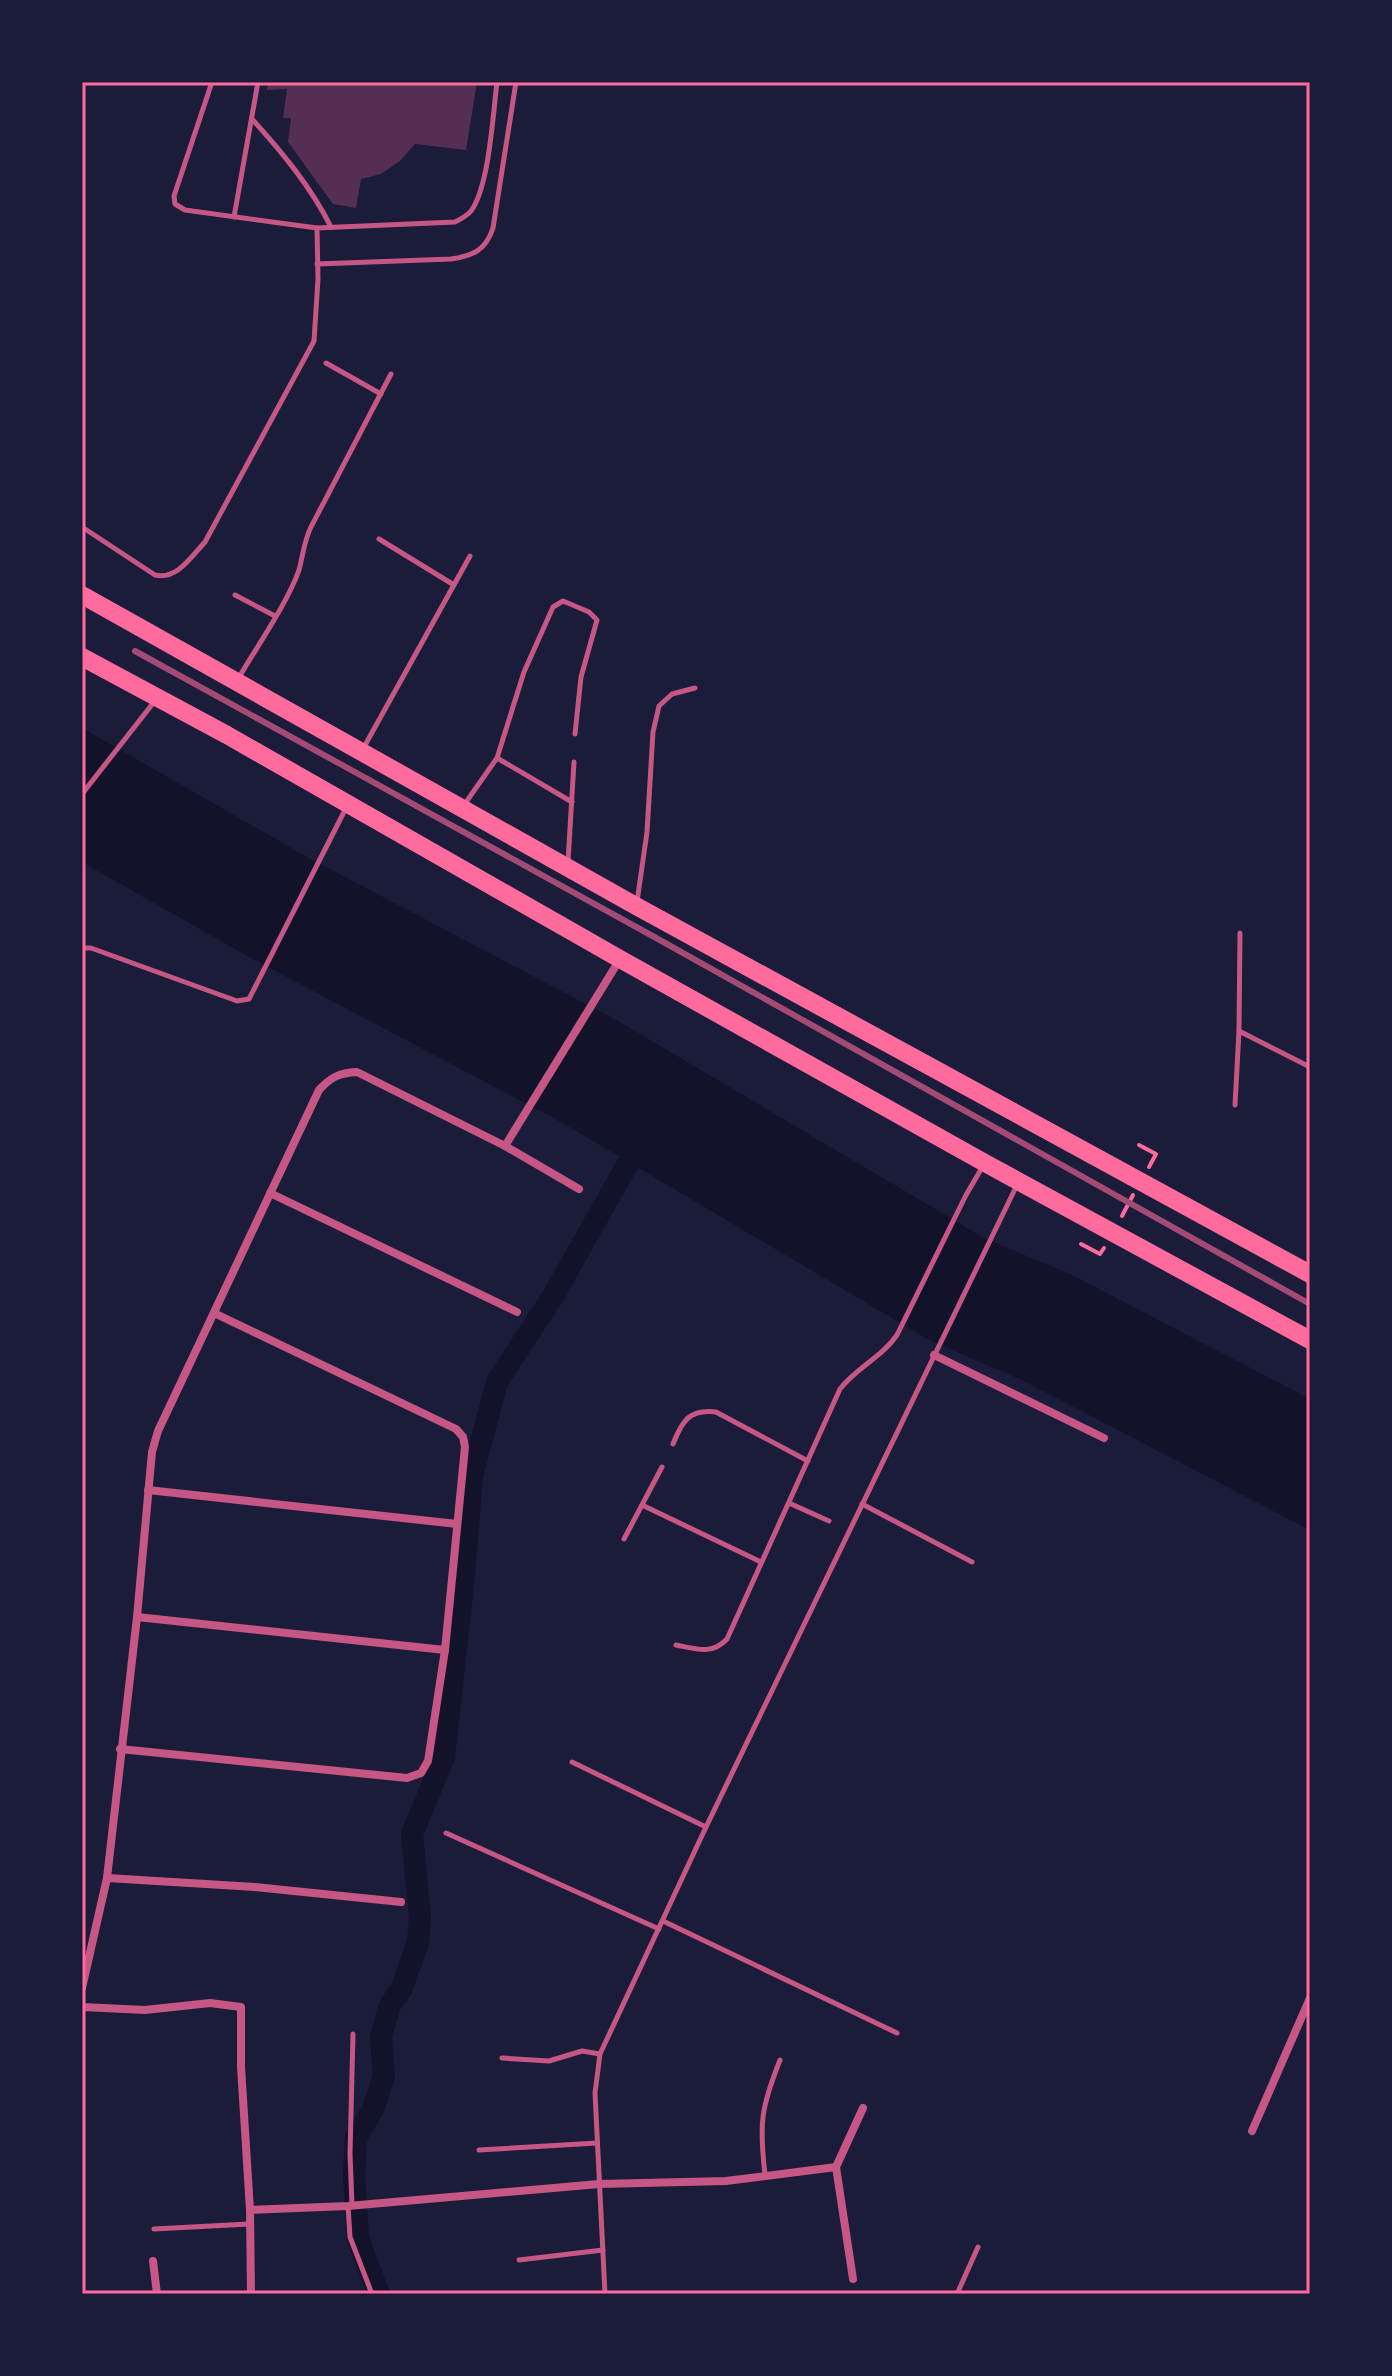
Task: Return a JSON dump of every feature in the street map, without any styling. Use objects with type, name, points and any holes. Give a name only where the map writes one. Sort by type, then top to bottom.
[{"type":"highway","points":[[82,595],[636,906],[1310,1274]]},
{"type":"highway","points":[[82,657],[985,1163],[1310,1340]]},
{"type":"street","points":[[505,1146],[620,959]]},
{"type":"street","points":[[82,1988],[107,1878],[137,1617],[152,1452],[158,1431],[319,1090],[330,1078],[341,1073],[357,1072],[505,1146],[579,1189]]},
{"type":"street","points":[[270,1193],[517,1312]]},
{"type":"street","points":[[120,1749],[407,1778],[421,1773],[428,1761],[445,1650],[465,1447],[463,1437],[456,1429],[214,1313]]},
{"type":"street","points":[[936,1352],[1104,1438]]},
{"type":"street","points":[[148,1490],[457,1524]]},
{"type":"street","points":[[137,1617],[445,1650]]},
{"type":"street","points":[[107,1878],[255,1887],[401,1902]]},
{"type":"street","points":[[1252,2131],[1310,1998]]},
{"type":"street","points":[[82,2007],[145,2010],[210,2003],[241,2007],[251,2294]]},
{"type":"street","points":[[853,2279],[836,2167],[863,2108]]},
{"type":"street","points":[[250,2210],[350,2206],[599,2184],[765,2177],[836,2167]]},
{"type":"street","points":[[153,2261],[157,2294]]},
{"type":"lane","points":[[212,82],[174,196],[175,204],[185,210],[317,228],[455,222],[469,214],[479,197],[497,82]]},
{"type":"lane","points":[[234,217],[258,82]]},
{"type":"lane","points":[[317,264],[451,259],[468,257],[483,248],[493,228],[516,82]]},
{"type":"lane","points":[[252,118],[284,155],[331,227]]},
{"type":"lane","points":[[82,527],[155,575],[172,575],[205,542],[314,341],[317,228]]},
{"type":"lane","points":[[326,363],[381,394]]},
{"type":"lane","points":[[238,680],[299,569],[304,542],[311,527],[391,374]]},
{"type":"lane","points":[[379,539],[454,585]]},
{"type":"lane","points":[[362,751],[470,556]]},
{"type":"lane","points":[[235,595],[275,616]]},
{"type":"lane","points":[[462,807],[497,758],[524,672],[553,607],[563,601],[589,612],[597,620],[581,677],[575,734]]},
{"type":"lane","points":[[636,906],[647,832],[653,732],[659,706],[672,694],[695,688]]},
{"type":"lane","points":[[82,794],[157,698]]},
{"type":"lane","points":[[497,758],[572,802]]},
{"type":"lane","points":[[568,867],[574,762]]},
{"type":"lane","points":[[82,948],[91,948],[237,1001],[249,999],[348,804]]},
{"type":"lane","points":[[1235,1105],[1240,933]]},
{"type":"lane","points":[[1239,1031],[1310,1067]]},
{"type":"lane","points":[[676,1645],[707,1650],[718,1648],[727,1639],[840,1389],[851,1375],[886,1350],[897,1335],[985,1163]]},
{"type":"lane","points":[[605,2294],[595,2093],[600,2054],[706,1827],[1019,1181]]},
{"type":"lane","points":[[673,1444],[679,1427],[690,1416],[700,1410],[716,1412],[808,1461]]},
{"type":"lane","points":[[624,1539],[662,1467]]},
{"type":"lane","points":[[789,1503],[829,1521]]},
{"type":"lane","points":[[862,1504],[972,1562]]},
{"type":"lane","points":[[642,1505],[761,1562]]},
{"type":"lane","points":[[572,1762],[706,1827]]},
{"type":"lane","points":[[446,1833],[659,1929]]},
{"type":"lane","points":[[663,1921],[897,2033]]},
{"type":"lane","points":[[353,2034],[350,2237],[372,2294]]},
{"type":"lane","points":[[502,2058],[549,2061],[582,2051],[600,2054]]},
{"type":"lane","points":[[765,2177],[761,2123],[763,2101],[780,2060]]},
{"type":"lane","points":[[479,2150],[597,2143]]},
{"type":"lane","points":[[154,2229],[249,2224]]},
{"type":"lane","points":[[957,2294],[978,2247]]},
{"type":"lane","points":[[519,2260],[603,2250]]},
{"type":"path","points":[[1139,1145],[1156,1154],[1142,1179]]},
{"type":"path","points":[[1121,1217],[1135,1192]]},
{"type":"path","points":[[1081,1244],[1100,1254],[1107,1242]]},
{"type":"shaded area","points":[[82,728],[307,857],[618,1021],[984,1238],[1072,1275],[1310,1399],[1310,1530],[1022,1380],[931,1341],[561,1122],[251,958],[82,862]]},
{"type":"building","points":[[268,82],[477,82],[466,150],[415,144],[400,161],[381,174],[361,179],[356,208],[333,204],[288,142],[291,118],[283,118],[287,89],[267,90]]},
{"type":"waterway","points":[[379,2294],[358,2239],[354,2176],[356,2138],[373,2109],[384,2077],[381,2036],[390,2005],[401,1990],[418,1942],[420,1918],[412,1834],[444,1757],[472,1476],[497,1382],[553,1296],[643,1137]]},
{"type":"railway","points":[[135,651],[1310,1304]]}]
